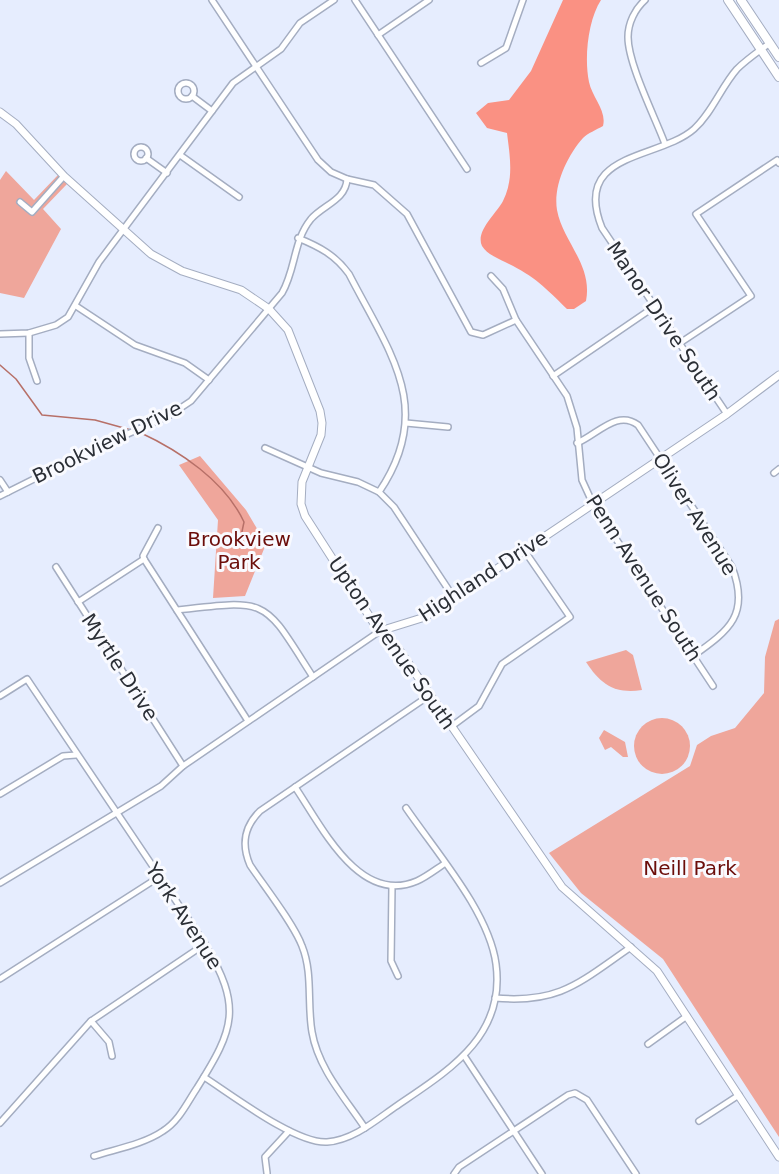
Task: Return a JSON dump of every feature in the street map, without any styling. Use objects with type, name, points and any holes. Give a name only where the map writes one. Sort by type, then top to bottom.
[{"type":"main road","points":[[728,0],[779,77]]},
{"type":"main road","points":[[741,0],[779,57]]},
{"type":"street","points":[[212,0],[318,160],[331,172],[347,179],[374,185],[407,213],[471,333],[483,335],[516,320]]},
{"type":"street","points":[[0,334],[29,333],[56,326],[76,306],[99,262],[233,83],[281,49],[300,23],[334,0]]},
{"type":"street","points":[[355,0],[467,169]]},
{"type":"street","points":[[378,35],[429,0]]},
{"type":"street","points":[[481,63],[506,48],[523,0]]},
{"type":"street","points":[[645,0],[638,6],[630,23],[630,50],[665,144],[695,128],[736,70],[770,43]]},
{"type":"street","points":[[192,96],[212,111]]},
{"type":"street","name":"Upton Avenue South","points":[[0,112],[16,124],[64,176],[124,231],[165,264],[241,290],[269,309],[288,330],[320,411],[321,435],[307,468],[300,493],[305,516],[380,631],[398,648],[562,887],[657,971],[779,1157]]},
{"type":"street","name":"Manor Drive South","points":[[665,144],[625,159],[614,166],[601,182],[596,201],[602,228],[727,414]]},
{"type":"street","points":[[180,155],[239,197]]},
{"type":"street","points":[[146,158],[167,173]]},
{"type":"street","points":[[680,343],[751,296],[696,214],[777,160],[779,163]]},
{"type":"street","points":[[20,202],[32,212],[64,176]]},
{"type":"street","name":"Brookview Drive","points":[[0,496],[94,449],[170,415],[191,401],[269,309],[289,280],[298,238],[312,218],[336,200],[347,187],[347,179]]},
{"type":"street","points":[[298,238],[330,253],[349,274],[399,371],[405,396],[406,423],[398,460],[379,492]]},
{"type":"street","name":"Penn Avenue South","points":[[491,276],[503,289],[516,320],[553,376],[573,412],[582,480],[593,504],[713,686]]},
{"type":"street","points":[[76,306],[135,345],[186,363],[209,380]]},
{"type":"street","points":[[553,376],[654,307]]},
{"type":"street","points":[[29,333],[29,358],[37,381]]},
{"type":"street","name":"Highland Drive","points":[[0,882],[160,786],[183,766],[380,631],[425,617],[727,414],[779,375]]},
{"type":"street","name":"Oliver Avenue","points":[[578,443],[614,421],[625,418],[638,425],[732,567],[740,586],[739,607],[731,625],[720,637],[693,656]]},
{"type":"street","points":[[406,423],[448,427]]},
{"type":"street","points":[[265,448],[307,468],[358,482],[379,492],[394,507],[454,598]]},
{"type":"street","points":[[0,480],[8,492]]},
{"type":"street","points":[[158,528],[142,556],[248,721]]},
{"type":"street","points":[[452,726],[479,706],[502,664],[570,617],[524,550]]},
{"type":"street","points":[[78,602],[144,559]]},
{"type":"street","name":"Myrtle Drive","points":[[56,567],[183,766]]},
{"type":"street","points":[[177,610],[238,603],[261,608],[278,622],[313,677]]},
{"type":"street","name":"York Avenue","points":[[0,696],[27,679],[205,944],[223,975],[229,1010],[224,1042],[179,1116],[164,1130],[149,1138],[94,1156]]},
{"type":"street","points":[[365,1128],[324,1068],[316,1050],[312,1030],[309,968],[302,944],[250,865],[244,852],[245,835],[252,819],[430,695]]},
{"type":"street","points":[[0,794],[63,756],[76,755]]},
{"type":"street","points":[[295,788],[351,868],[370,881],[392,886],[417,881],[444,864]]},
{"type":"street","points":[[204,1077],[289,1131],[307,1139],[327,1142],[346,1138],[365,1128],[465,1057],[484,1029],[495,998],[496,966],[490,937],[479,915],[406,808]]},
{"type":"street","points":[[0,979],[159,877]]},
{"type":"street","points":[[392,886],[391,961],[398,976]]},
{"type":"street","points":[[0,1123],[90,1021],[205,944]]},
{"type":"street","points":[[495,998],[526,1001],[554,995],[573,986],[631,947]]},
{"type":"street","points":[[648,1044],[687,1016]]},
{"type":"street","points":[[90,1021],[109,1042],[112,1056]]},
{"type":"street","points":[[465,1057],[542,1174]]},
{"type":"street","points":[[454,1174],[459,1167],[568,1095],[582,1095],[636,1174]]},
{"type":"street","points":[[699,1121],[739,1095]]},
{"type":"street","points":[[267,1173],[265,1157],[289,1131]]},
{"type":"green space","points":[[6,171],[34,200],[58,175],[67,184],[43,209],[61,229],[24,298],[0,293],[0,180]]},
{"type":"green space","name":"Brookview Park","points":[[200,456],[246,510],[266,544],[245,596],[213,598],[218,520],[179,465]]},
{"type":"green space","name":"Neill Park","points":[[779,619],[779,1137],[663,959],[581,893],[549,853],[690,766],[697,745],[711,736],[735,728],[764,693],[765,657],[775,621]]},
{"type":"green space","points":[[626,650],[633,655],[642,690],[624,691],[610,686],[597,677],[586,662]]},
{"type":"green space","points":[[662,718],[673,720],[682,726],[688,735],[690,746],[688,757],[682,766],[673,772],[662,774],[651,772],[642,766],[636,757],[634,746],[636,735],[642,726],[651,720]]},
{"type":"green space","points":[[604,730],[625,742],[628,757],[623,757],[611,747],[605,750],[599,738]]},
{"type":"shaded area","points":[[563,0],[601,0],[590,28],[587,62],[589,82],[603,115],[603,126],[585,136],[577,145],[559,181],[556,201],[560,222],[581,265],[587,288],[586,301],[574,309],[567,309],[531,277],[492,255],[482,246],[481,234],[503,201],[509,184],[510,159],[507,133],[487,128],[476,113],[488,103],[509,100],[531,71]]},
{"type":"waterway","points":[[0,365],[16,379],[42,415],[95,420],[131,430]]},
{"type":"waterway","points":[[139,432],[185,458],[225,493],[244,522],[240,541]]}]
